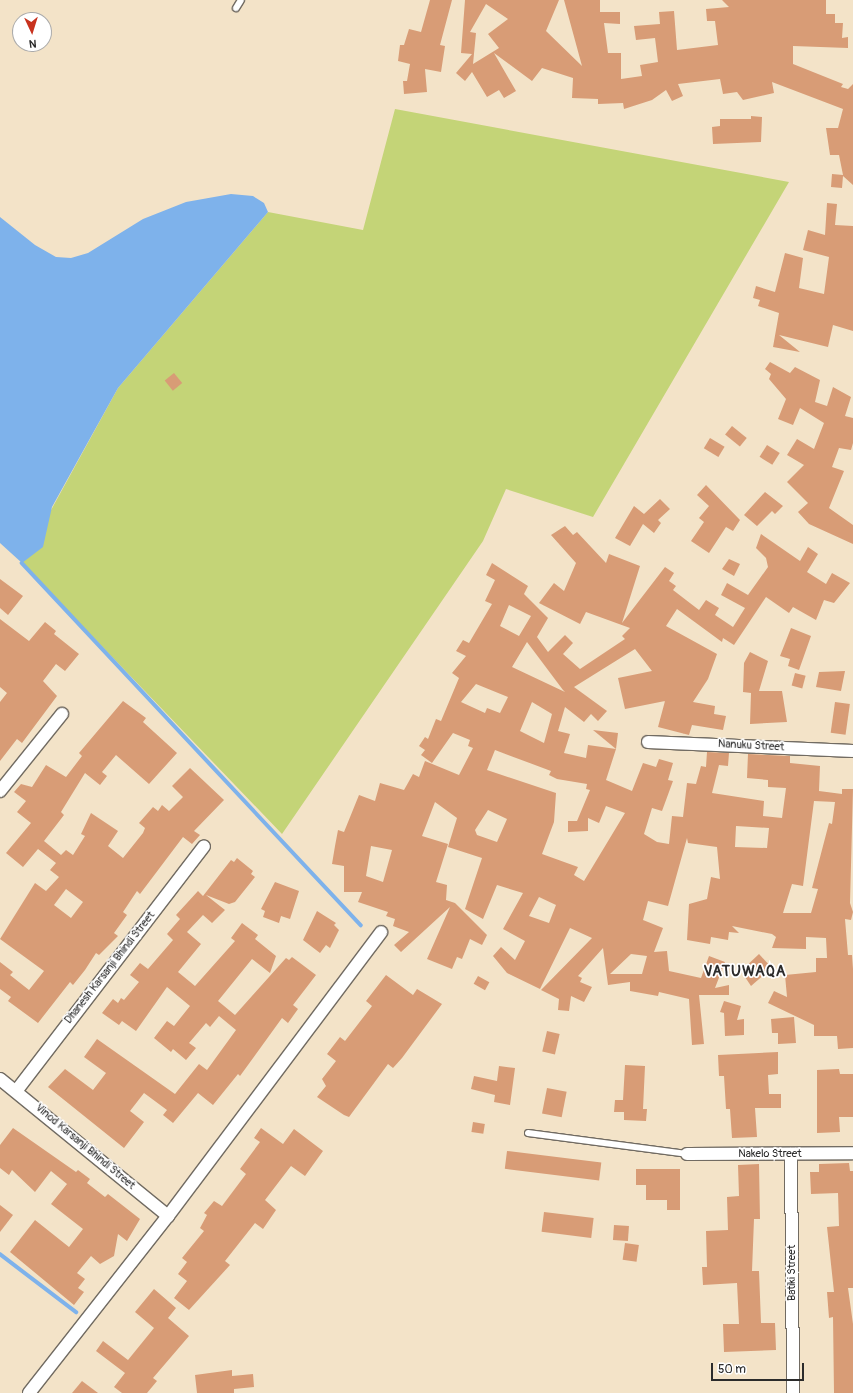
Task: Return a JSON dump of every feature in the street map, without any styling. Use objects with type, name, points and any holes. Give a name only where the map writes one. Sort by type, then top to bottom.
[{"type":"street","points":[[0,790],[62,714]]},
{"type":"street","name":"Nanuku Street","points":[[648,742],[853,751]]},
{"type":"street","name":"Dhanesh Karsanji Bhindi Street","points":[[17,1090],[204,846]]},
{"type":"street","points":[[29,1393],[168,1216],[381,932]]},
{"type":"street","name":"Vinod Karsanji Bhindi Street","points":[[0,1079],[17,1090],[168,1216]]},
{"type":"street","name":"Nakelo Street","points":[[687,1154],[853,1153]]},
{"type":"street","name":"Batiki Street","points":[[791,1154],[793,1393]]},
{"type":"lane","points":[[236,8],[241,0]]},
{"type":"lane","points":[[528,1133],[687,1154]]},
{"type":"green space","points":[[395,109],[789,182],[593,517],[506,489],[483,541],[282,834],[22,563],[118,388],[268,212],[363,230]]},
{"type":"water","points":[[231,194],[253,196],[264,203],[268,212],[118,388],[52,507],[43,547],[22,563],[0,543],[0,217],[35,245],[56,257],[71,258],[88,253],[143,219],[186,202]]},
{"type":"building","points":[[430,0],[452,0],[440,45],[445,46],[441,72],[425,69],[427,92],[404,94],[403,81],[407,81],[410,64],[398,61],[400,45],[404,45],[409,29],[421,32]]},
{"type":"building","points":[[465,0],[559,0],[546,31],[582,66],[564,0],[600,0],[600,12],[620,12],[620,24],[604,23],[608,53],[621,53],[621,79],[642,76],[640,65],[658,62],[655,38],[636,40],[634,26],[660,24],[659,12],[674,11],[677,50],[718,45],[715,21],[707,21],[706,9],[729,7],[722,0],[826,0],[826,14],[835,14],[835,23],[843,23],[842,38],[848,37],[848,48],[793,46],[793,64],[843,84],[841,87],[848,89],[853,84],[853,185],[843,176],[842,188],[831,187],[832,174],[843,175],[839,155],[830,155],[826,128],[838,128],[843,109],[772,82],[774,93],[743,100],[737,92],[723,94],[720,79],[678,84],[683,96],[672,101],[666,90],[652,100],[624,109],[623,103],[598,104],[598,99],[572,98],[573,78],[542,68],[532,81],[494,53],[516,91],[504,98],[499,90],[487,97],[472,72],[465,81],[456,73],[472,54],[461,53]],"holes":[[[486,4],[508,19],[488,34],[499,48],[473,64],[476,33],[470,32]]]},
{"type":"building","points":[[751,116],[762,117],[761,142],[713,144],[712,127],[720,126],[720,119],[751,119]]},
{"type":"building","points":[[827,203],[837,204],[835,225],[853,226],[853,331],[833,325],[828,347],[779,335],[800,352],[773,347],[779,313],[758,306],[760,300],[753,298],[756,286],[775,292],[785,253],[803,258],[799,288],[824,294],[829,257],[803,250],[808,230],[825,235]]},
{"type":"building","points":[[770,362],[790,373],[795,367],[820,380],[815,402],[827,406],[833,387],[851,397],[845,416],[853,418],[853,443],[851,450],[839,448],[832,467],[844,471],[829,508],[853,525],[853,544],[809,524],[798,512],[808,503],[787,482],[804,465],[787,455],[797,439],[814,449],[824,423],[800,408],[793,425],[778,419],[786,399],[769,379],[771,374],[765,369]]},
{"type":"building","points":[[174,373],[182,383],[173,391],[165,381]]},
{"type":"building","points":[[732,426],[747,438],[740,447],[725,435]]},
{"type":"building","points":[[710,438],[725,447],[718,457],[704,448]]},
{"type":"building","points":[[767,445],[780,453],[772,465],[760,457]]},
{"type":"building","points":[[706,485],[740,520],[733,531],[726,527],[709,553],[691,541],[704,522],[699,518],[709,506],[697,495]]},
{"type":"building","points":[[765,492],[783,506],[775,514],[772,511],[757,526],[744,515]]},
{"type":"building","points":[[660,499],[670,509],[658,520],[661,523],[654,533],[643,524],[630,546],[615,538],[634,506],[644,514]]},
{"type":"building","points":[[565,526],[573,535],[577,532],[606,563],[609,554],[640,566],[622,623],[665,567],[674,573],[669,581],[676,586],[673,590],[699,610],[706,600],[719,608],[715,615],[733,627],[745,608],[721,595],[727,583],[748,595],[768,567],[766,558],[756,548],[761,534],[800,561],[808,547],[818,554],[807,572],[826,584],[832,573],[850,583],[834,603],[824,600],[816,620],[793,607],[789,613],[766,597],[734,645],[723,638],[722,642],[677,609],[666,626],[717,654],[708,679],[693,702],[715,706],[714,714],[726,716],[723,730],[692,725],[689,735],[658,727],[665,701],[625,709],[618,678],[652,671],[635,649],[574,687],[607,711],[598,721],[591,714],[584,722],[565,707],[558,731],[570,734],[564,753],[586,758],[588,745],[616,749],[606,780],[632,791],[643,763],[656,767],[659,759],[673,763],[668,780],[673,781],[662,811],[652,808],[644,834],[657,842],[669,844],[672,816],[683,817],[687,783],[696,784],[701,766],[706,767],[707,752],[729,753],[728,766],[719,765],[712,793],[764,801],[763,816],[782,818],[786,788],[768,787],[768,780],[747,778],[748,754],[790,756],[790,763],[820,766],[819,791],[842,794],[842,789],[853,789],[850,903],[853,912],[851,920],[845,919],[848,955],[852,955],[853,969],[853,1048],[838,1049],[837,1036],[814,1036],[814,1025],[768,1003],[774,991],[787,997],[785,975],[816,972],[816,958],[827,958],[826,938],[806,937],[806,949],[772,948],[776,937],[772,934],[732,926],[739,933],[729,932],[728,940],[711,937],[710,944],[687,940],[689,904],[707,899],[711,877],[720,879],[717,847],[688,843],[687,838],[668,906],[648,901],[643,920],[663,928],[654,952],[667,951],[669,971],[701,978],[709,956],[725,962],[715,988],[729,985],[729,995],[699,995],[704,1044],[692,1045],[689,999],[659,992],[658,996],[630,991],[630,982],[608,985],[603,948],[578,976],[582,978],[580,982],[592,987],[584,1002],[571,996],[569,1011],[558,1010],[559,999],[541,990],[592,938],[570,928],[540,989],[507,973],[493,956],[501,947],[515,960],[525,941],[503,929],[523,893],[497,885],[483,919],[465,909],[482,858],[448,847],[457,818],[435,802],[422,836],[448,844],[436,882],[447,885],[446,900],[455,903],[487,935],[482,945],[470,939],[462,959],[457,957],[452,969],[427,959],[450,907],[401,952],[394,945],[409,932],[393,926],[395,919],[386,916],[388,912],[358,902],[362,892],[344,892],[344,866],[332,864],[338,830],[344,832],[359,795],[375,801],[380,783],[404,790],[413,774],[419,777],[425,761],[459,775],[473,748],[468,746],[470,740],[453,733],[432,763],[421,755],[425,750],[419,746],[425,737],[428,739],[436,719],[441,721],[459,678],[452,673],[466,656],[456,651],[463,640],[469,643],[492,604],[485,601],[495,580],[486,575],[492,563],[528,586],[524,594],[548,618],[537,637],[548,652],[565,635],[573,643],[563,654],[580,669],[625,639],[622,636],[630,628],[586,612],[580,624],[539,603],[554,583],[564,591],[576,563],[551,535]],"holes":[[[509,605],[531,616],[519,636],[500,626]],[[527,642],[563,690],[565,692],[512,667]],[[476,684],[508,697],[500,713],[487,708],[485,713],[461,702]],[[532,702],[552,714],[544,743],[520,731]],[[495,750],[551,771],[549,775],[557,779],[587,784],[586,789],[590,790],[577,821],[568,821],[568,832],[588,831],[588,818],[599,823],[606,806],[625,813],[584,881],[574,875],[578,867],[542,854],[554,822],[556,793],[487,770]],[[814,801],[835,802],[832,824],[829,823],[812,888],[818,889],[811,913],[783,913],[792,884],[803,886]],[[488,810],[507,819],[497,842],[477,835],[475,830]],[[736,826],[769,828],[767,848],[735,847]],[[371,846],[392,850],[383,882],[366,876]],[[539,897],[556,905],[549,923],[529,916]],[[631,954],[647,956],[642,974],[610,974]]]},
{"type":"building","points":[[729,559],[740,564],[734,576],[722,569]]},
{"type":"building","points":[[0,579],[23,596],[8,615],[0,608]]},
{"type":"building","points":[[0,619],[29,641],[45,622],[56,631],[54,634],[79,654],[65,671],[56,664],[43,681],[57,696],[22,743],[17,739],[0,761],[0,702],[7,693],[0,687]]},
{"type":"building","points":[[791,628],[811,636],[799,670],[788,666],[790,659],[780,656]]},
{"type":"building","points":[[750,652],[768,661],[759,691],[782,691],[787,722],[750,724],[751,693],[743,692],[744,663]]},
{"type":"building","points":[[845,671],[841,691],[816,687],[819,672]]},
{"type":"building","points":[[795,673],[806,676],[802,688],[792,686]]},
{"type":"building","points":[[123,701],[146,718],[143,722],[177,753],[149,784],[116,755],[102,772],[107,776],[100,785],[85,773],[61,812],[64,815],[44,841],[61,855],[66,850],[73,855],[85,836],[81,834],[91,813],[118,831],[108,846],[123,858],[143,833],[145,828],[139,823],[153,807],[158,811],[162,805],[169,811],[183,797],[172,786],[190,768],[224,800],[194,831],[200,835],[192,844],[183,837],[140,894],[137,891],[123,912],[127,915],[114,933],[118,936],[99,955],[96,953],[73,985],[70,982],[38,1023],[8,1001],[11,997],[0,989],[0,962],[13,972],[10,975],[29,990],[44,971],[0,939],[35,883],[46,891],[59,877],[50,870],[56,863],[38,849],[23,867],[6,853],[31,823],[17,812],[26,801],[14,792],[21,784],[32,787],[46,765],[66,777],[82,756],[79,753]],"holes":[[[66,889],[83,902],[71,918],[54,905]]]},
{"type":"building","points":[[835,702],[850,704],[846,735],[831,733]]},
{"type":"building","points":[[593,730],[618,733],[616,749]]},
{"type":"building","points":[[237,858],[253,871],[251,874],[255,877],[235,902],[229,904],[206,895],[225,910],[212,923],[203,915],[187,932],[201,944],[178,972],[195,986],[235,941],[231,938],[242,923],[258,935],[255,939],[276,956],[270,973],[252,959],[218,1001],[235,1015],[286,958],[289,960],[292,957],[316,975],[293,1005],[298,1009],[288,1023],[282,1018],[240,1076],[238,1074],[213,1105],[198,1093],[173,1123],[163,1115],[167,1110],[144,1093],[130,1111],[144,1122],[124,1148],[48,1087],[65,1069],[93,1090],[106,1073],[84,1057],[97,1039],[175,1094],[199,1064],[207,1070],[236,1030],[219,1016],[210,1027],[206,1023],[189,1043],[196,1048],[186,1060],[173,1049],[171,1052],[154,1038],[167,1021],[174,1026],[190,1006],[167,987],[136,1031],[122,1021],[119,1025],[102,1013],[113,999],[118,1003],[121,998],[124,1000],[139,982],[130,975],[140,963],[148,969],[173,940],[167,934],[180,919],[176,915],[198,891],[203,896],[231,860],[234,862]]},
{"type":"building","points":[[275,882],[299,891],[290,919],[281,916],[279,923],[263,917],[265,911],[261,909]]},
{"type":"building","points":[[317,911],[336,923],[334,925],[339,930],[330,948],[326,945],[320,953],[303,940]]},
{"type":"building","points":[[759,954],[772,968],[751,986],[741,971]]},
{"type":"building","points":[[386,975],[413,995],[417,989],[442,1004],[393,1068],[388,1064],[349,1117],[317,1097],[326,1086],[322,1079],[336,1061],[327,1054],[340,1037],[345,1041],[372,1006],[366,1001]]},
{"type":"building","points":[[478,976],[489,982],[485,990],[474,984]]},
{"type":"building","points":[[724,1001],[741,1006],[737,1020],[744,1019],[744,1035],[725,1036],[724,1013],[720,1012]]},
{"type":"building","points":[[794,1017],[796,1043],[778,1044],[778,1033],[772,1033],[771,1019]]},
{"type":"building","points":[[547,1031],[560,1034],[555,1054],[542,1051]]},
{"type":"building","points":[[778,1052],[778,1074],[768,1075],[769,1094],[781,1094],[781,1108],[755,1108],[757,1137],[732,1138],[730,1109],[726,1109],[724,1076],[719,1076],[718,1055]]},
{"type":"building","points":[[625,1065],[645,1066],[643,1109],[647,1109],[646,1121],[624,1120],[624,1112],[614,1112],[615,1100],[623,1100]]},
{"type":"building","points":[[499,1066],[515,1068],[510,1105],[494,1102],[495,1095],[471,1089],[474,1076],[497,1081]]},
{"type":"building","points":[[839,1069],[840,1074],[853,1074],[853,1117],[839,1117],[840,1132],[817,1133],[817,1070]]},
{"type":"building","points":[[547,1088],[567,1092],[562,1117],[542,1114]]},
{"type":"building","points":[[473,1122],[485,1124],[483,1134],[471,1132]]},
{"type":"building","points":[[13,1128],[76,1172],[78,1170],[90,1179],[87,1183],[105,1197],[108,1194],[140,1219],[127,1241],[118,1234],[114,1256],[100,1264],[91,1256],[77,1273],[85,1279],[78,1288],[84,1292],[74,1305],[10,1252],[35,1220],[69,1247],[83,1229],[51,1204],[67,1184],[51,1171],[35,1192],[12,1170],[9,1175],[0,1168],[0,1145]]},
{"type":"building","points":[[261,1128],[283,1144],[294,1129],[323,1151],[305,1176],[291,1166],[265,1200],[276,1210],[263,1229],[255,1223],[225,1261],[230,1265],[189,1310],[174,1298],[187,1281],[178,1274],[187,1262],[182,1258],[204,1231],[200,1228],[207,1215],[204,1213],[214,1201],[222,1206],[246,1174],[240,1169],[260,1142],[254,1138]]},
{"type":"building","points":[[507,1151],[601,1163],[599,1180],[505,1169]]},
{"type":"building","points":[[849,1163],[850,1171],[853,1171],[853,1288],[848,1288],[853,1324],[853,1393],[834,1393],[833,1317],[829,1318],[827,1292],[834,1292],[827,1227],[839,1226],[838,1193],[811,1194],[810,1172],[819,1172],[819,1164]]},
{"type":"building","points":[[759,1164],[760,1219],[754,1219],[752,1271],[759,1271],[761,1323],[775,1323],[776,1350],[724,1352],[723,1324],[739,1324],[737,1283],[703,1285],[702,1267],[707,1267],[706,1231],[728,1230],[727,1197],[739,1196],[738,1165]]},
{"type":"building","points":[[636,1169],[680,1169],[680,1210],[667,1210],[667,1200],[646,1200],[646,1185],[636,1185]]},
{"type":"building","points":[[0,1205],[13,1215],[0,1232]]},
{"type":"building","points":[[544,1212],[594,1218],[591,1238],[542,1232]]},
{"type":"building","points":[[614,1225],[629,1226],[628,1241],[613,1240]]},
{"type":"building","points":[[625,1243],[639,1245],[636,1262],[623,1260]]},
{"type":"building","points":[[154,1289],[176,1308],[168,1318],[189,1336],[153,1378],[157,1381],[147,1393],[122,1393],[114,1387],[125,1373],[96,1351],[103,1341],[128,1360],[154,1328],[135,1312]]},
{"type":"building","points":[[232,1370],[232,1376],[253,1374],[254,1387],[234,1389],[234,1393],[197,1393],[195,1375]]},
{"type":"building","points":[[82,1381],[98,1393],[72,1393]]},
{"type":"waterway","points":[[22,563],[361,925]]},
{"type":"waterway","points":[[0,1254],[76,1312]]},
{"type":"district","name":"VATUWAQA","points":[[745,972]]}]
